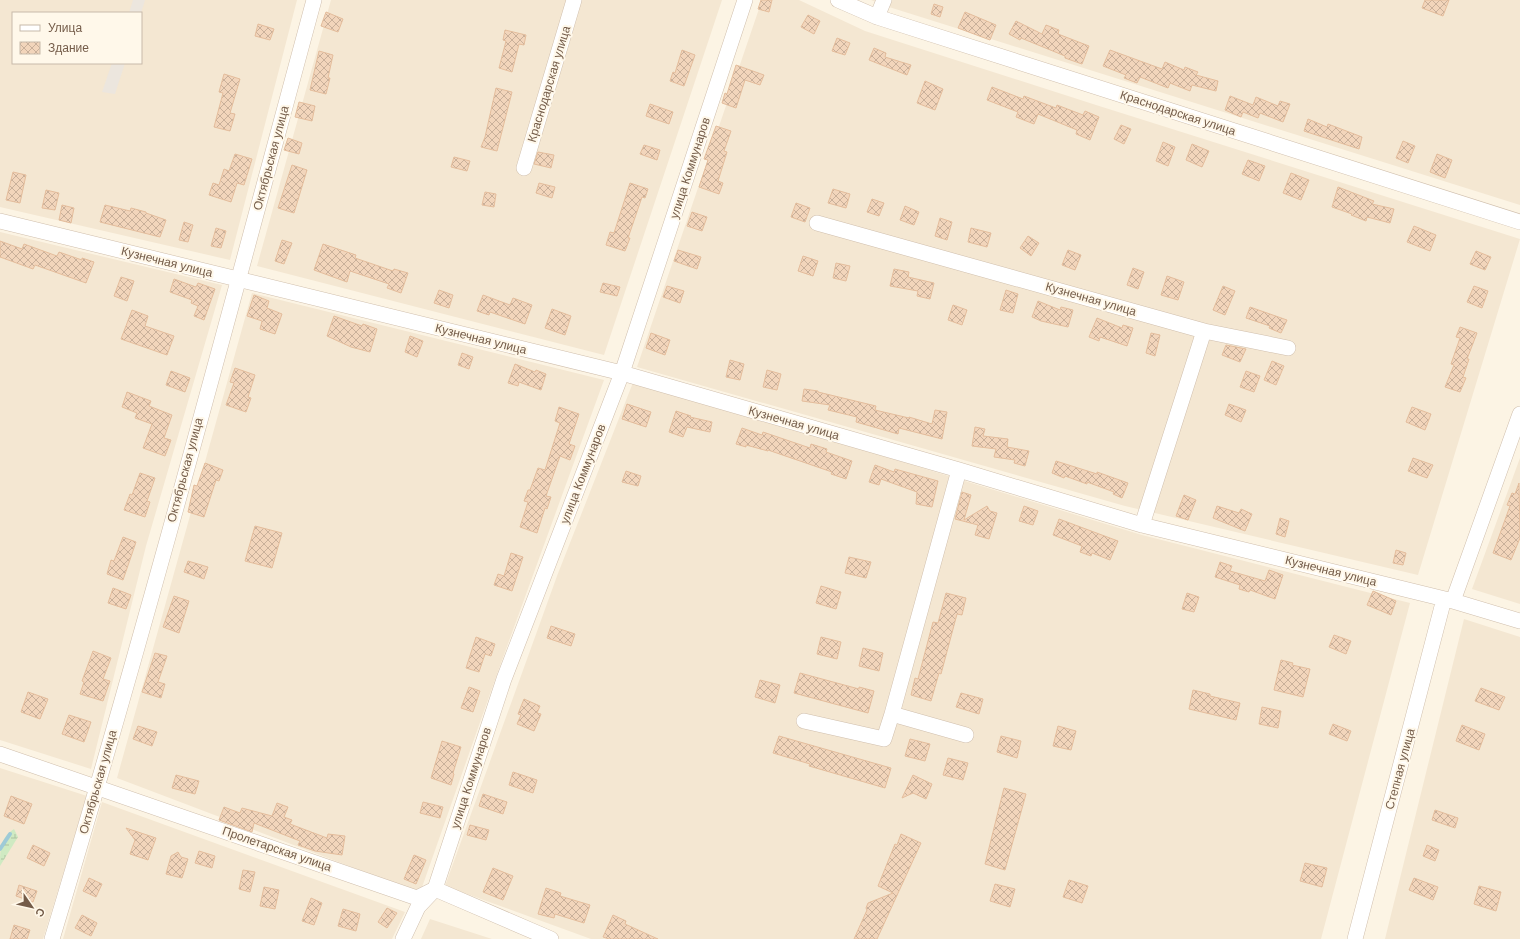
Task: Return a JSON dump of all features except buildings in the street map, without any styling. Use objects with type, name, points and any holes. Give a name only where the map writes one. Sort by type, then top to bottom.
[{"type":"street","name":"Октябрьская улица","points":[[52,939],[98,787],[314,0]]},
{"type":"street","name":"Краснодарская улица","points":[[524,168],[574,0]]},
{"type":"street","name":"улица Коммунаров","points":[[403,939],[418,907],[435,889],[504,679],[622,373],[745,0]]},
{"type":"street","name":"Краснодарская улица","points":[[838,0],[877,18],[1520,222]]},
{"type":"street","points":[[877,18],[884,0]]},
{"type":"street","name":"Кузнечная улица","points":[[0,221],[622,373],[959,470],[1142,525],[1449,600],[1520,621]]},
{"type":"street","name":"Кузнечная улица","points":[[817,223],[1204,331],[1288,348]]},
{"type":"street","points":[[1142,525],[1204,331]]},
{"type":"street","name":"Степная улица","points":[[1354,939],[1449,600],[1520,414]]},
{"type":"street","points":[[804,721],[884,739],[959,470]]},
{"type":"street","points":[[892,714],[966,735]]},
{"type":"street","name":"Пролетарская улица","points":[[0,754],[417,898],[435,889]]},
{"type":"street","points":[[435,889],[550,939]]},
{"type":"shaded area","points":[[0,0],[297,0],[230,260],[0,207]]},
{"type":"shaded area","points":[[133,0],[145,0],[141,12],[129,12]]},
{"type":"shaded area","points":[[331,0],[722,0],[604,355],[257,266]]},
{"type":"shaded area","points":[[762,0],[799,0],[865,31],[1520,239],[1418,575],[1125,506],[637,367]]},
{"type":"shaded area","points":[[871,0],[1520,0],[1520,205],[889,7]]},
{"type":"shaded area","points":[[112,64],[125,64],[115,94],[102,92]]},
{"type":"shaded area","points":[[0,232],[222,285],[146,546],[91,769],[0,740]]},
{"type":"shaded area","points":[[252,293],[604,380],[497,674],[420,893],[117,778]]},
{"type":"shaded area","points":[[634,380],[1142,535],[1410,603],[1321,939],[591,939],[445,886],[557,576]]},
{"type":"shaded area","points":[[1520,458],[1520,604],[1472,589]]},
{"type":"shaded area","points":[[1464,619],[1520,637],[1520,939],[1385,939]]},
{"type":"shaded area","points":[[0,768],[87,796],[43,939],[0,939]]},
{"type":"shaded area","points":[[102,802],[405,912],[392,939],[63,939]]},
{"type":"shaded area","points":[[430,919],[492,939],[421,939]]},
{"type":"green space","points":[[14,829],[18,837],[0,866],[0,854],[3,840],[9,832]]},
{"type":"waterway","points":[[0,849],[10,834]]}]
